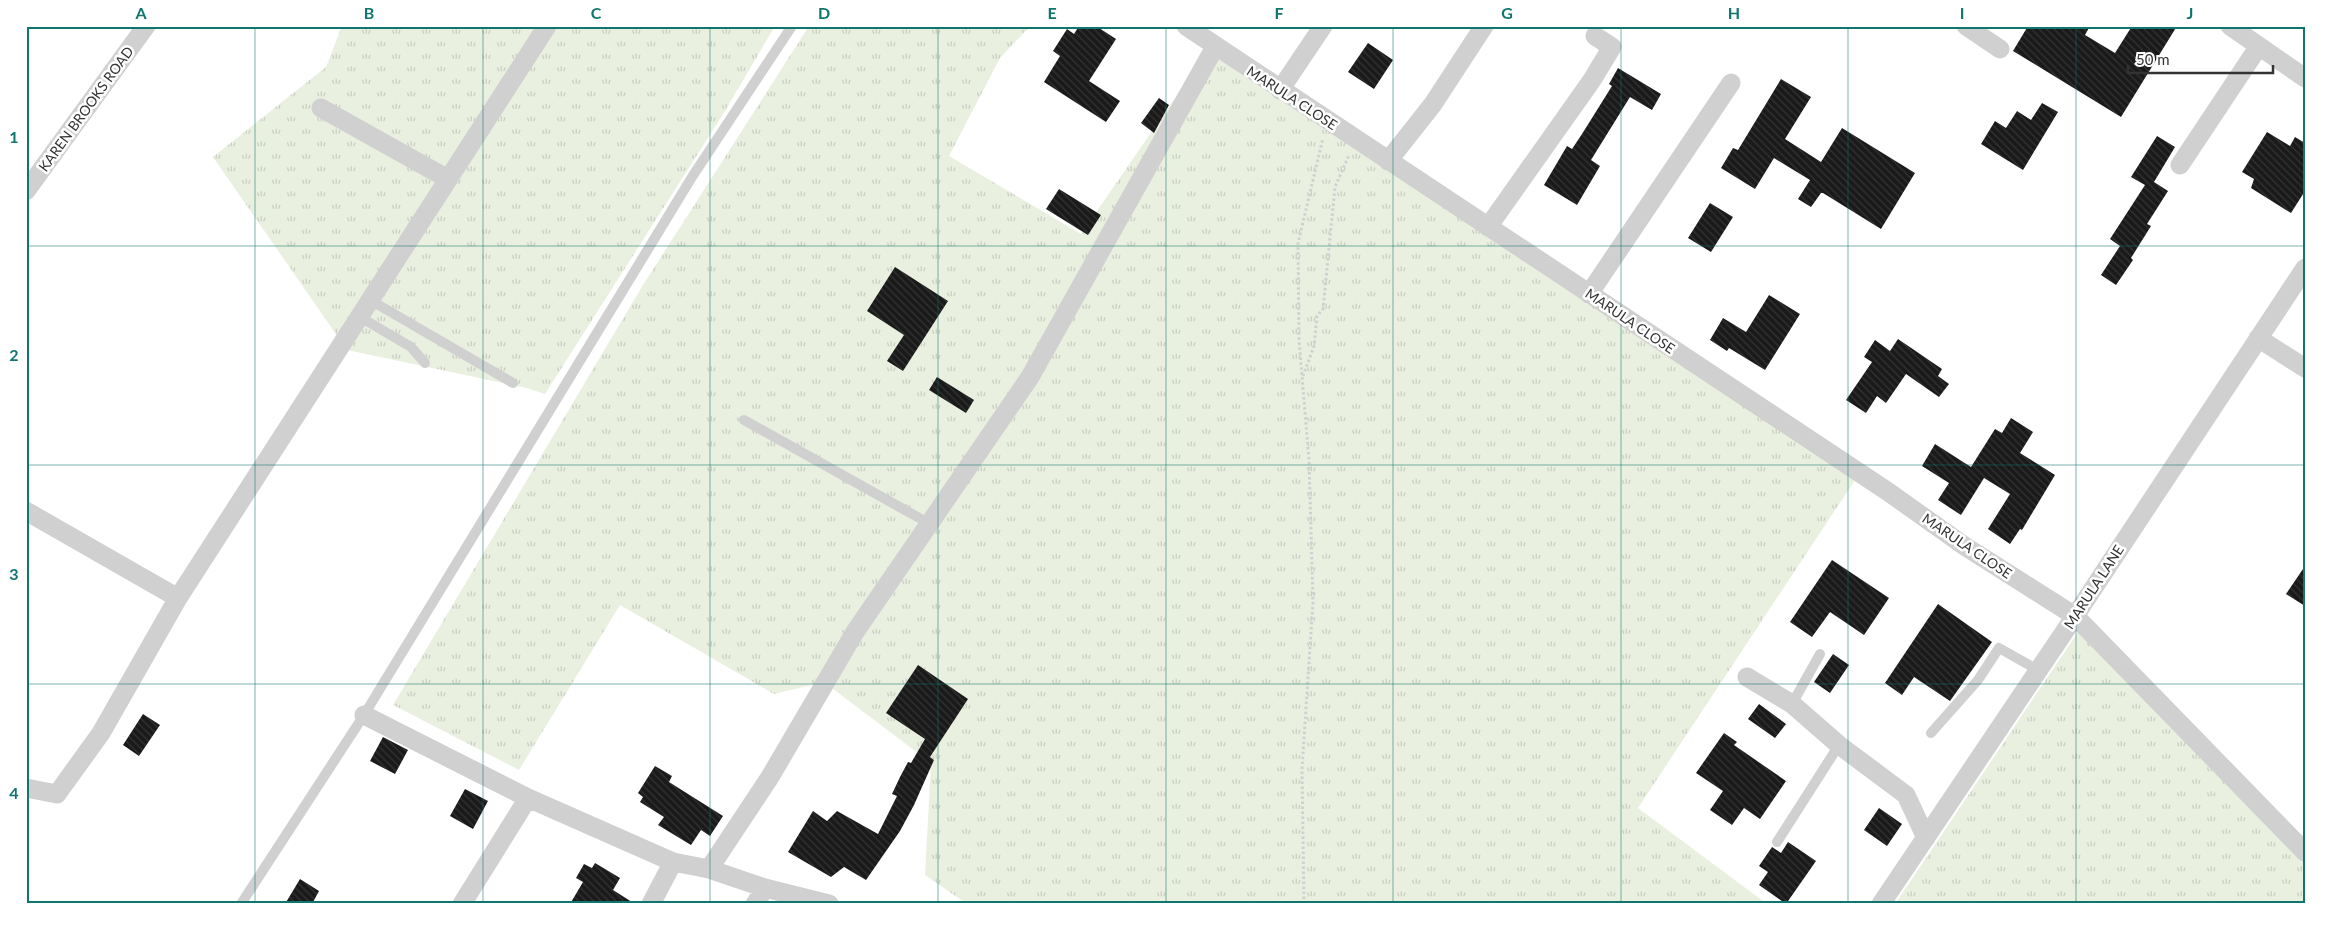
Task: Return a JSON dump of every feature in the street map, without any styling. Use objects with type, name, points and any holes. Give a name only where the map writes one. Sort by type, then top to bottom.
[{"type":"street","name":"KAREN BROOKS ROAD","points":[[30,178],[146,26]]},
{"type":"street","points":[[26,788],[57,794],[101,733],[178,598],[546,26]]},
{"type":"street","name":"MARULA CLOSE","points":[[1186,26],[1355,140],[1887,491],[1966,547],[2075,616],[2305,852]]},
{"type":"street","points":[[1280,90],[1323,26]]},
{"type":"street","points":[[1388,161],[1432,104],[1484,26]]},
{"type":"street","points":[[1966,26],[2000,49]]},
{"type":"street","points":[[2230,26],[2305,78]]},
{"type":"street","points":[[1488,227],[1592,80],[1612,47],[1595,36]]},
{"type":"street","points":[[2180,166],[2259,46]]},
{"type":"street","points":[[709,869],[770,777],[855,632],[1030,377],[1215,47]]},
{"type":"street","points":[[1589,294],[1731,83]]},
{"type":"street","points":[[321,108],[448,179]]},
{"type":"street","name":"MARULA LANE","points":[[1881,904],[2075,616],[2305,268]]},
{"type":"street","points":[[2258,338],[2305,368]]},
{"type":"street","points":[[26,511],[178,598]]},
{"type":"street","points":[[1747,677],[1792,704],[1839,745],[1906,795],[1926,838]]},
{"type":"street","points":[[364,714],[528,798],[673,862],[709,869],[765,888],[829,904]]},
{"type":"street","points":[[462,904],[528,798]]},
{"type":"street","points":[[651,904],[673,862]]},
{"type":"street","points":[[755,904],[765,888]]},
{"type":"lane","points":[[240,904],[364,714],[692,177],[792,26]]},
{"type":"lane","points":[[370,300],[513,383]]},
{"type":"lane","points":[[360,317],[411,348],[425,363]]},
{"type":"lane","points":[[744,420],[930,524]]},
{"type":"lane","points":[[1931,733],[1978,680],[1999,648],[2038,670]]},
{"type":"lane","points":[[1792,704],[1820,654]]},
{"type":"lane","points":[[1777,842],[1839,745]]},
{"type":"path","points":[[1304,904],[1302,769],[1313,602],[1309,460],[1298,340],[1298,242],[1327,121]]},
{"type":"path","points":[[1302,378],[1314,346],[1317,316],[1323,309],[1335,187],[1355,140]]},
{"type":"green space","points":[[342,26],[775,26],[725,111],[545,394],[527,388],[347,350],[213,157],[326,67]]},
{"type":"green space","points":[[809,26],[1030,26],[1000,58],[949,156],[1081,234],[1208,50],[1855,480],[1638,808],[1767,904],[967,904],[925,875],[931,763],[824,682],[774,694],[620,605],[519,770],[393,705],[643,285]]},
{"type":"green space","points":[[2084,623],[2305,843],[2305,904],[1895,904]]},
{"type":"building","points":[[1079,26],[1096,26],[1116,39],[1089,81],[1120,101],[1106,122],[1044,82],[1060,56],[1053,51],[1067,29],[1074,34]]},
{"type":"building","points":[[2028,26],[2090,26],[2085,35],[2115,53],[2132,26],[2177,26],[2121,117],[2013,51]]},
{"type":"building","points":[[1368,43],[1393,60],[1374,89],[1348,72]]},
{"type":"building","points":[[1618,68],[1661,94],[1652,110],[1630,97],[1591,160],[1600,166],[1577,205],[1544,185],[1567,146],[1572,149],[1582,134],[1612,86],[1609,84]]},
{"type":"building","points":[[1781,79],[1811,97],[1785,139],[1821,162],[1842,128],[1915,173],[1881,229],[1823,193],[1821,193],[1811,207],[1798,199],[1810,180],[1774,158],[1755,189],[1721,168],[1733,148],[1738,150]]},
{"type":"building","points":[[1159,98],[1169,105],[1154,133],[1141,123]]},
{"type":"building","points":[[2042,103],[2058,112],[2023,170],[1981,144],[1995,121],[2006,128],[2017,111],[2031,120]]},
{"type":"building","points":[[2267,132],[2290,146],[2295,137],[2305,143],[2305,191],[2291,213],[2251,188],[2254,179],[2242,172]]},
{"type":"building","points":[[2157,136],[2175,147],[2154,182],[2168,191],[2147,224],[2151,226],[2131,258],[2133,260],[2116,285],[2101,275],[2120,246],[2110,239],[2145,185],[2131,177]]},
{"type":"building","points":[[1059,189],[1101,215],[1088,235],[1046,209]]},
{"type":"building","points":[[1710,203],[1733,217],[1711,252],[1688,238]]},
{"type":"building","points":[[895,267],[948,301],[903,371],[887,361],[904,335],[867,311]]},
{"type":"building","points":[[1769,295],[1800,314],[1765,370],[1729,348],[1727,351],[1710,340],[1723,318],[1746,332]]},
{"type":"building","points":[[1898,339],[1942,369],[1938,376],[1949,384],[1939,397],[1906,374],[1886,403],[1877,396],[1866,413],[1846,400],[1872,362],[1864,357],[1875,340],[1890,351]]},
{"type":"building","points":[[937,377],[974,400],[966,413],[929,390]]},
{"type":"building","points":[[2011,418],[2033,432],[2020,453],[2055,475],[2022,530],[2020,529],[2010,544],[1988,529],[2010,494],[1984,478],[1961,515],[1938,500],[1949,483],[1922,466],[1935,444],[1971,467],[1995,429],[2002,433]]},
{"type":"building","points":[[1832,560],[1889,598],[1864,635],[1830,612],[1812,637],[1790,622]]},
{"type":"building","points":[[2305,566],[2305,606],[2286,594]]},
{"type":"building","points":[[1938,604],[1992,642],[1950,701],[1914,677],[1902,695],[1885,683]]},
{"type":"building","points":[[1833,654],[1849,665],[1830,693],[1814,682]]},
{"type":"building","points":[[918,665],[968,699],[930,757],[934,760],[900,831],[866,880],[844,867],[831,877],[788,852],[813,811],[827,821],[837,811],[878,834],[897,796],[892,794],[900,777],[908,762],[911,763],[925,739],[886,713]]},
{"type":"building","points":[[1759,704],[1786,724],[1775,738],[1748,719]]},
{"type":"building","points":[[143,714],[160,725],[139,756],[123,745]]},
{"type":"building","points":[[1724,733],[1737,742],[1734,745],[1786,781],[1760,819],[1744,808],[1732,825],[1710,810],[1723,791],[1696,773]]},
{"type":"building","points":[[383,737],[408,750],[395,774],[370,761]]},
{"type":"building","points":[[655,766],[672,776],[669,782],[723,816],[710,836],[701,830],[691,845],[658,825],[664,817],[640,802],[643,797],[638,793]]},
{"type":"building","points":[[465,789],[488,801],[473,829],[450,816]]},
{"type":"building","points":[[1879,808],[1902,824],[1887,846],[1864,830]]},
{"type":"building","points":[[1788,842],[1816,861],[1786,904],[1759,885],[1768,872],[1759,866],[1772,847],[1781,853]]},
{"type":"building","points":[[595,863],[620,878],[613,890],[635,904],[570,904],[583,882],[576,878],[584,864],[592,868]]},
{"type":"building","points":[[300,879],[319,891],[312,904],[285,904]]}]
